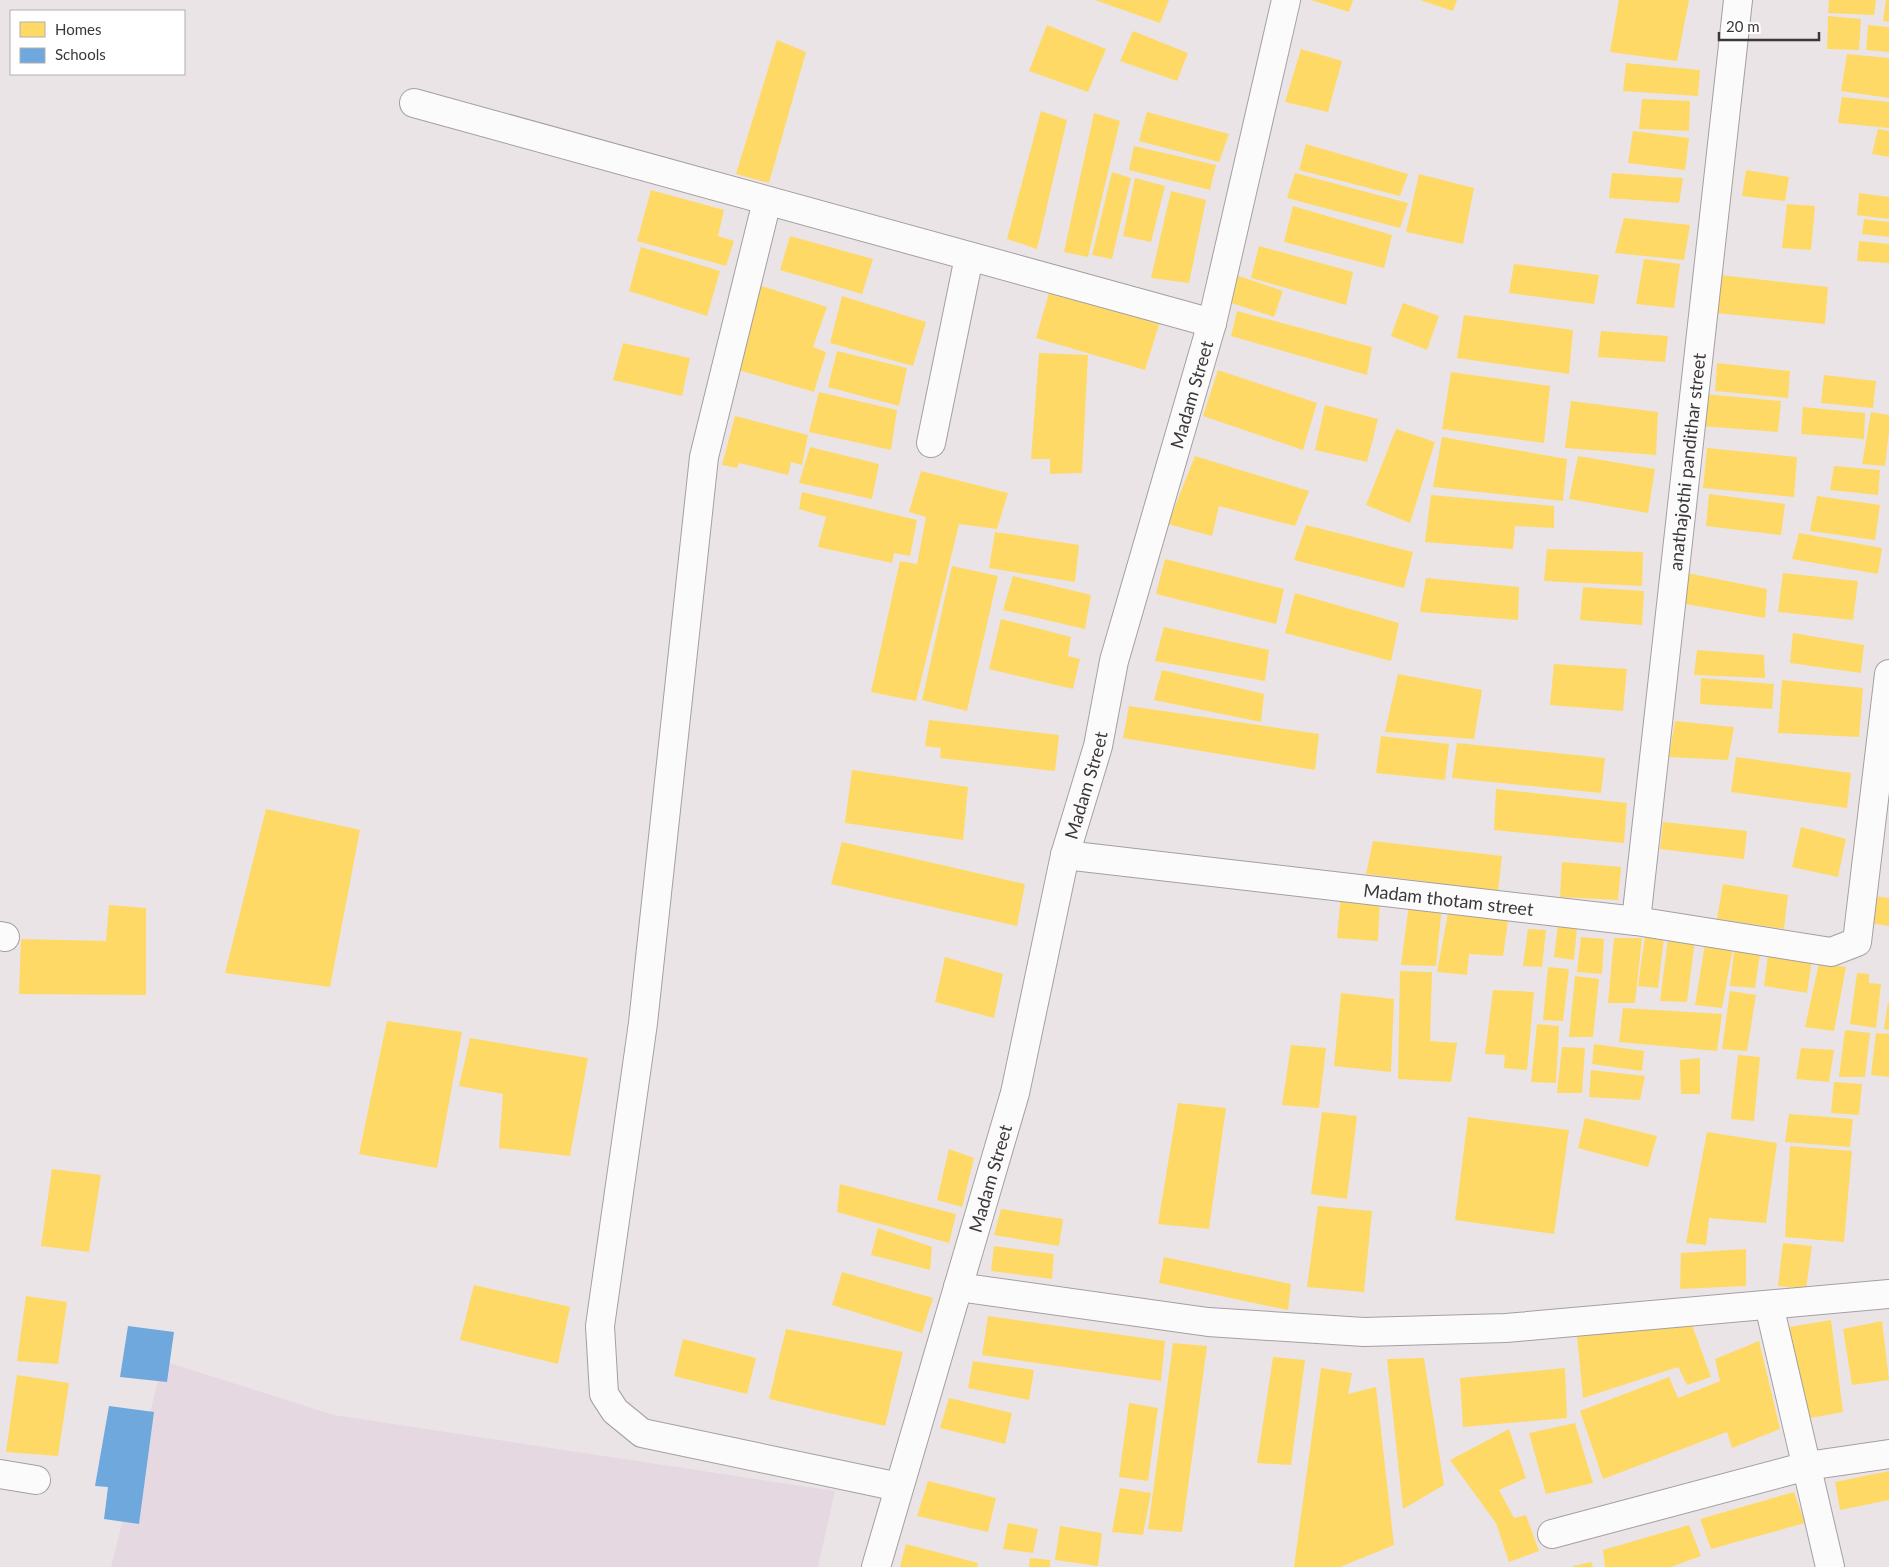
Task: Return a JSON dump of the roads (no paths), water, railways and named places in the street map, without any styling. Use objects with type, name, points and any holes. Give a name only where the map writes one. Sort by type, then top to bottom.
[{"type":"street","name":"Madam Street","points":[[876,1567],[1015,1093],[1065,855],[1098,746],[1114,661],[1212,323],[1286,0]]},
{"type":"street","name":"anathajothi pandithar street","points":[[1636,922],[1738,0]]},
{"type":"street","points":[[414,103],[1212,323]]},
{"type":"street","points":[[767,201],[704,457],[643,1023],[600,1326],[604,1394],[615,1411],[642,1433],[900,1487]]},
{"type":"street","points":[[931,443],[969,257]]},
{"type":"street","name":"Madam thotam street","points":[[1065,855],[1636,922],[1831,952],[1857,942],[1889,674]]},
{"type":"street","points":[[958,1287],[1208,1322],[1364,1332],[1506,1328],[1889,1294]]},
{"type":"street","points":[[1769,1305],[1830,1567]]},
{"type":"street","points":[[1552,1534],[1807,1466],[1889,1454]]},
{"type":"street","points":[[0,1474],[36,1480]]}]
